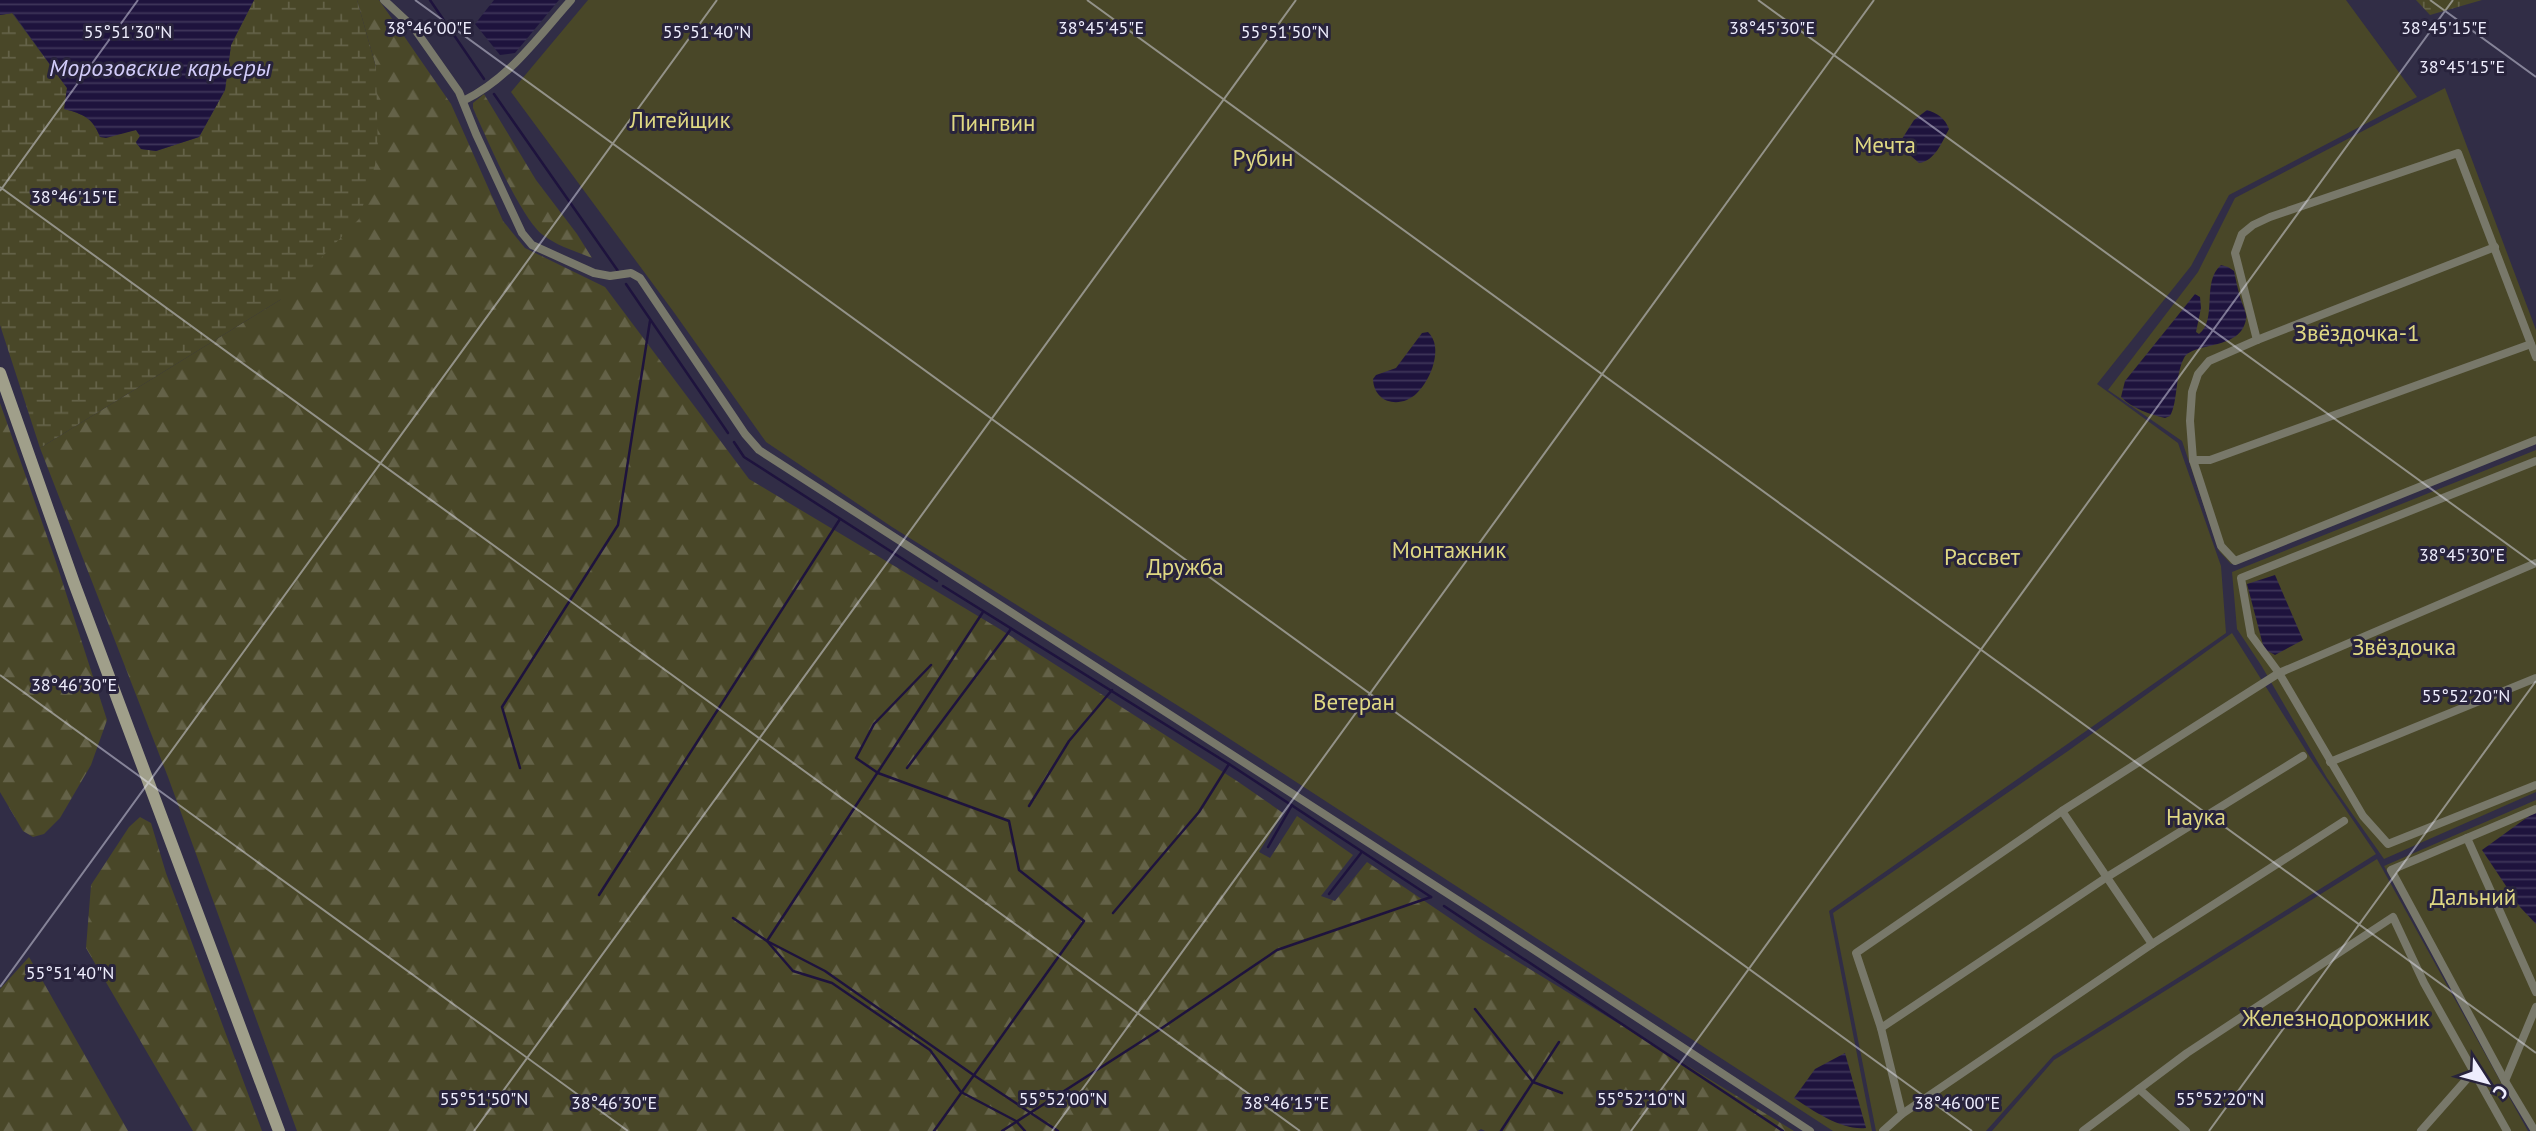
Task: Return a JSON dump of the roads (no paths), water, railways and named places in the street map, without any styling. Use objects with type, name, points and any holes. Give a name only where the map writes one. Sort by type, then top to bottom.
[{"type":"street","points":[[384,0],[414,28],[459,92],[522,233],[532,245],[594,273],[610,276],[631,272],[640,278],[759,450],[1487,919],[1810,1131]]},
{"type":"street","points":[[463,101],[495,82],[513,66],[571,0]]},
{"type":"street","points":[[2256,340],[2235,253],[2242,234],[2270,217],[2458,153],[2536,357]]},
{"type":"street","points":[[2495,247],[2256,340],[2209,361],[2198,374],[2192,392],[2190,421],[2193,460],[2221,546],[2235,561],[2536,440]]},
{"type":"street","points":[[2193,460],[2210,460],[2531,344]]},
{"type":"street","points":[[0,373],[78,596],[279,1131]]},
{"type":"street","points":[[2536,461],[2241,578],[2251,635],[2279,673],[2362,816],[2388,844],[2536,785]]},
{"type":"street","points":[[1902,1114],[1881,1028],[1856,953],[2062,811],[2279,673],[2536,563]]},
{"type":"street","points":[[2330,762],[2536,678]]},
{"type":"street","points":[[1881,1028],[2106,877],[2303,756]]},
{"type":"street","points":[[2535,1131],[2505,1081],[2391,870],[2536,809]]},
{"type":"street","points":[[2062,811],[2152,944]]},
{"type":"street","points":[[1883,1131],[1902,1114],[2152,944],[2344,821]]},
{"type":"street","points":[[2466,838],[2536,992]]},
{"type":"street","points":[[2083,1131],[2188,1053],[2393,917],[2424,983],[2507,1131]]},
{"type":"street","points":[[2505,1081],[2536,1007]]},
{"type":"street","points":[[2421,1131],[2473,1073]]},
{"type":"street","points":[[2139,1089],[2186,1131]]},
{"type":"water","name":"Морозовские карьеры","points":[[0,0],[254,0],[231,45],[225,90],[199,137],[156,151],[141,149],[136,142],[140,136],[136,130],[106,138],[100,137],[94,125],[86,118],[64,109],[67,88],[13,13],[0,15]]},
{"type":"water","points":[[494,0],[559,0],[515,53],[500,55],[475,24]]},
{"type":"water","points":[[1927,110],[1940,116],[1949,129],[1934,155],[1919,163],[1902,148],[1900,142],[1914,120]]},
{"type":"water","points":[[2221,265],[2234,271],[2246,315],[2242,329],[2227,341],[2197,349],[2184,358],[2170,416],[2165,418],[2131,405],[2121,397],[2125,381],[2195,294],[2200,297],[2201,308],[2196,332],[2199,334],[2205,327],[2212,281]]},
{"type":"water","points":[[1428,332],[1433,338],[1435,354],[1427,380],[1411,398],[1396,402],[1383,399],[1378,394],[1373,379],[1376,375],[1396,368],[1422,333]]},
{"type":"water","points":[[2275,575],[2303,640],[2275,655],[2264,649],[2247,584]]},
{"type":"water","points":[[2536,811],[2536,924],[2520,907],[2482,850]]},
{"type":"water","points":[[1845,1053],[1866,1128],[1838,1123],[1794,1098],[1815,1069]]},
{"type":"waterway","points":[[430,0],[484,79]]},
{"type":"waterway","points":[[494,94],[618,271]]},
{"type":"waterway","points":[[626,284],[728,433]]},
{"type":"waterway","points":[[520,768],[502,707],[618,525],[650,321]]},
{"type":"waterway","points":[[734,442],[744,457],[937,581]]},
{"type":"waterway","points":[[599,895],[840,519]]},
{"type":"waterway","points":[[943,586],[1229,764],[1431,897]]},
{"type":"waterway","points":[[983,612],[767,941],[793,971],[832,983],[930,1050],[961,1092],[1016,1121],[1025,1131]]},
{"type":"waterway","points":[[907,768],[1011,629]]},
{"type":"waterway","points":[[931,665],[874,724],[856,758],[878,773],[1009,821],[1019,870],[1084,921],[934,1131]]},
{"type":"waterway","points":[[1029,806],[1069,741],[1112,690]]},
{"type":"waterway","points":[[1113,913],[1199,812],[1229,764]]},
{"type":"waterway","points":[[1268,847],[1292,805]]},
{"type":"waterway","points":[[1329,894],[1361,853]]},
{"type":"waterway","points":[[1002,1131],[1277,950],[1431,897]]},
{"type":"waterway","points":[[1444,906],[1783,1131]]},
{"type":"waterway","points":[[733,918],[767,941],[825,971],[1058,1131]]},
{"type":"waterway","points":[[1475,1009],[1533,1082],[1562,1093]]},
{"type":"waterway","points":[[1501,1131],[1559,1042]]},
{"type":"park label","name":"Литейщик","points":[[680,119]]},
{"type":"park label","name":"Пингвин","points":[[993,122]]},
{"type":"park label","name":"Мечта","points":[[1885,144]]},
{"type":"park label","name":"Рубин","points":[[1263,157]]},
{"type":"park label","name":"Звёздочка-1","points":[[2357,332]]},
{"type":"park label","name":"Монтажник","points":[[1449,549]]},
{"type":"park label","name":"Рассвет","points":[[1982,556]]},
{"type":"park label","name":"Дружба","points":[[1185,566]]},
{"type":"park label","name":"Звёздочка","points":[[2404,646]]},
{"type":"park label","name":"Ветеран","points":[[1354,701]]},
{"type":"park label","name":"Наука","points":[[2196,816]]},
{"type":"park label","name":"Дальний","points":[[2473,896]]},
{"type":"park label","name":"Железнодорожник","points":[[2336,1017]]}]
